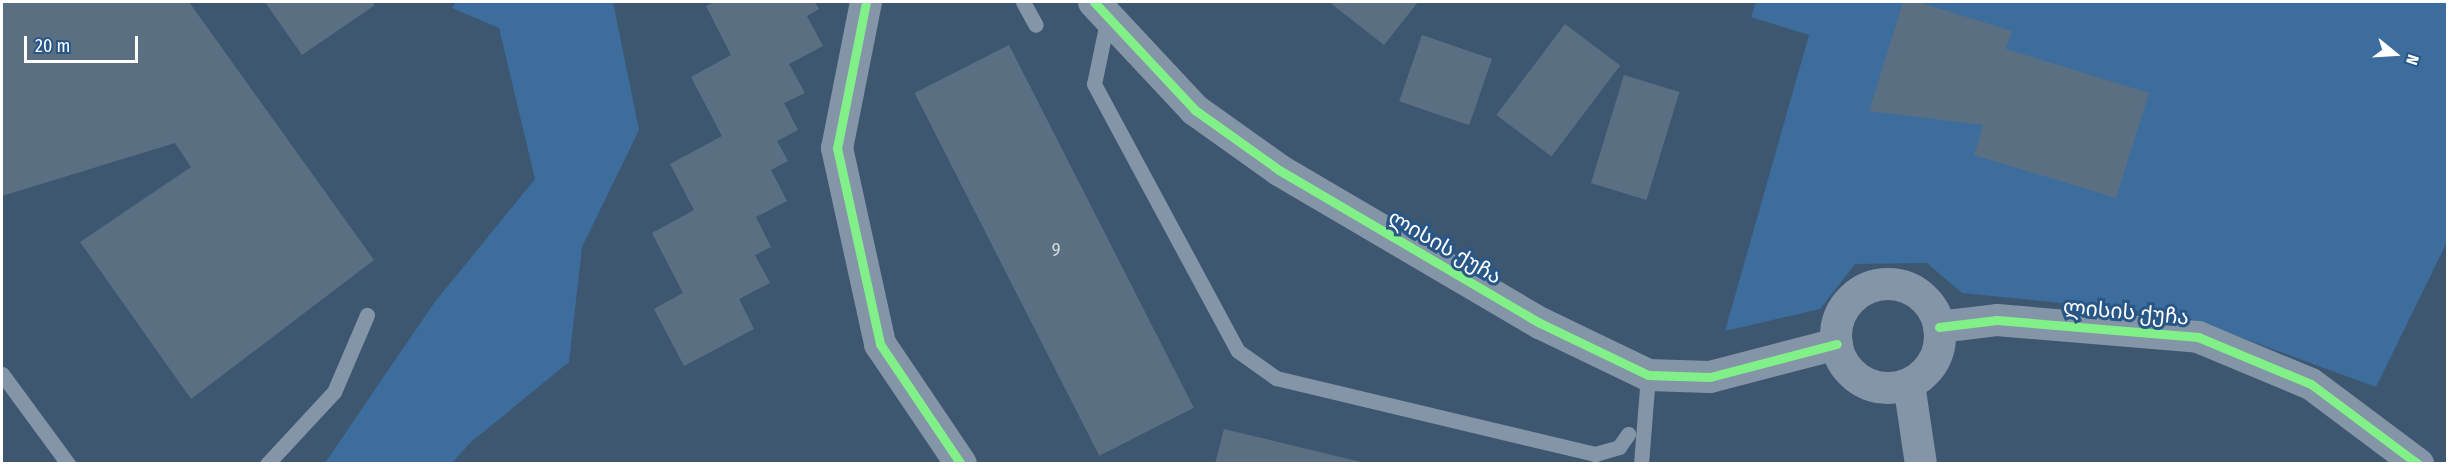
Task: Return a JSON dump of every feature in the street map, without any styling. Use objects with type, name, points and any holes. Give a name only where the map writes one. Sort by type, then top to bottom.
[{"type":"street","points":[[866,2],[837,148],[880,344],[961,464]]},
{"type":"street","name":"ლისის ქუჩა","points":[[1101,9],[1196,110],[1279,170],[1540,323],[1648,375],[1710,377],[1837,344]]},
{"type":"street","points":[[1887,284],[1909,289],[1927,301],[1939,327],[1934,361],[1910,384],[1881,387],[1855,376],[1843,362],[1837,344],[1841,315],[1849,303],[1867,290],[1887,284]]},
{"type":"street","name":"ლისის ქუჩა","points":[[1939,327],[1997,320],[2198,337],[2312,384],[2418,464]]},
{"type":"street","points":[[1910,384],[1921,464]]},
{"type":"lane","points":[[1023,2],[1036,25]]},
{"type":"lane","points":[[1101,9],[1094,84],[1238,351],[1276,378],[1594,454],[1619,447],[1628,434]]},
{"type":"lane","points":[[267,464],[334,392],[367,315]]},
{"type":"lane","points":[[2,374],[68,464]]},
{"type":"lane","points":[[1641,464],[1648,375]]},
{"type":"shaded area","points":[[456,2],[613,2],[639,130],[582,247],[569,362],[471,442],[452,463],[325,463],[434,303],[535,179],[499,28],[452,8]]},
{"type":"shaded area","points":[[1756,2],[2447,2],[2447,242],[2376,387],[2180,315],[1962,293],[1927,263],[1855,264],[1820,309],[1725,331],[1809,35],[1751,17]]},
{"type":"building","points":[[2,2],[189,2],[374,260],[191,399],[80,242],[191,167],[175,143],[2,196]]},
{"type":"building","points":[[265,2],[372,2],[375,5],[302,55]]},
{"type":"building","points":[[714,2],[815,2],[819,9],[807,16],[823,46],[789,64],[805,93],[784,103],[798,130],[777,141],[788,161],[771,170],[787,201],[756,217],[771,247],[755,255],[770,283],[739,299],[754,329],[684,366],[654,309],[683,293],[652,233],[694,210],[670,164],[722,136],[691,77],[731,55],[706,6]]},
{"type":"building","points":[[1329,2],[1418,2],[1384,45]]},
{"type":"building","points":[[1903,2],[1918,2],[2012,31],[2006,49],[2149,93],[2116,198],[1974,155],[1983,125],[1869,111]]},
{"type":"building","points":[[1565,24],[1620,66],[1551,157],[1496,115]]},
{"type":"building","points":[[1422,35],[1492,59],[1469,125],[1399,101]]},
{"type":"building","points":[[1009,45],[1194,408],[1099,456],[915,93]]},
{"type":"building","points":[[1624,75],[1679,92],[1646,200],[1591,183]]},
{"type":"building","points":[[1224,429],[1365,463],[1365,464],[1215,464]]},
{"type":"cycle path","points":[[866,2],[837,148],[880,344],[961,464]]},
{"type":"cycle path","points":[[1094,2],[1195,110],[1279,170],[1540,323],[1648,375],[1710,377],[1837,344]]},
{"type":"cycle path","points":[[1939,327],[1997,320],[2198,337],[2311,384],[2418,464]]}]
